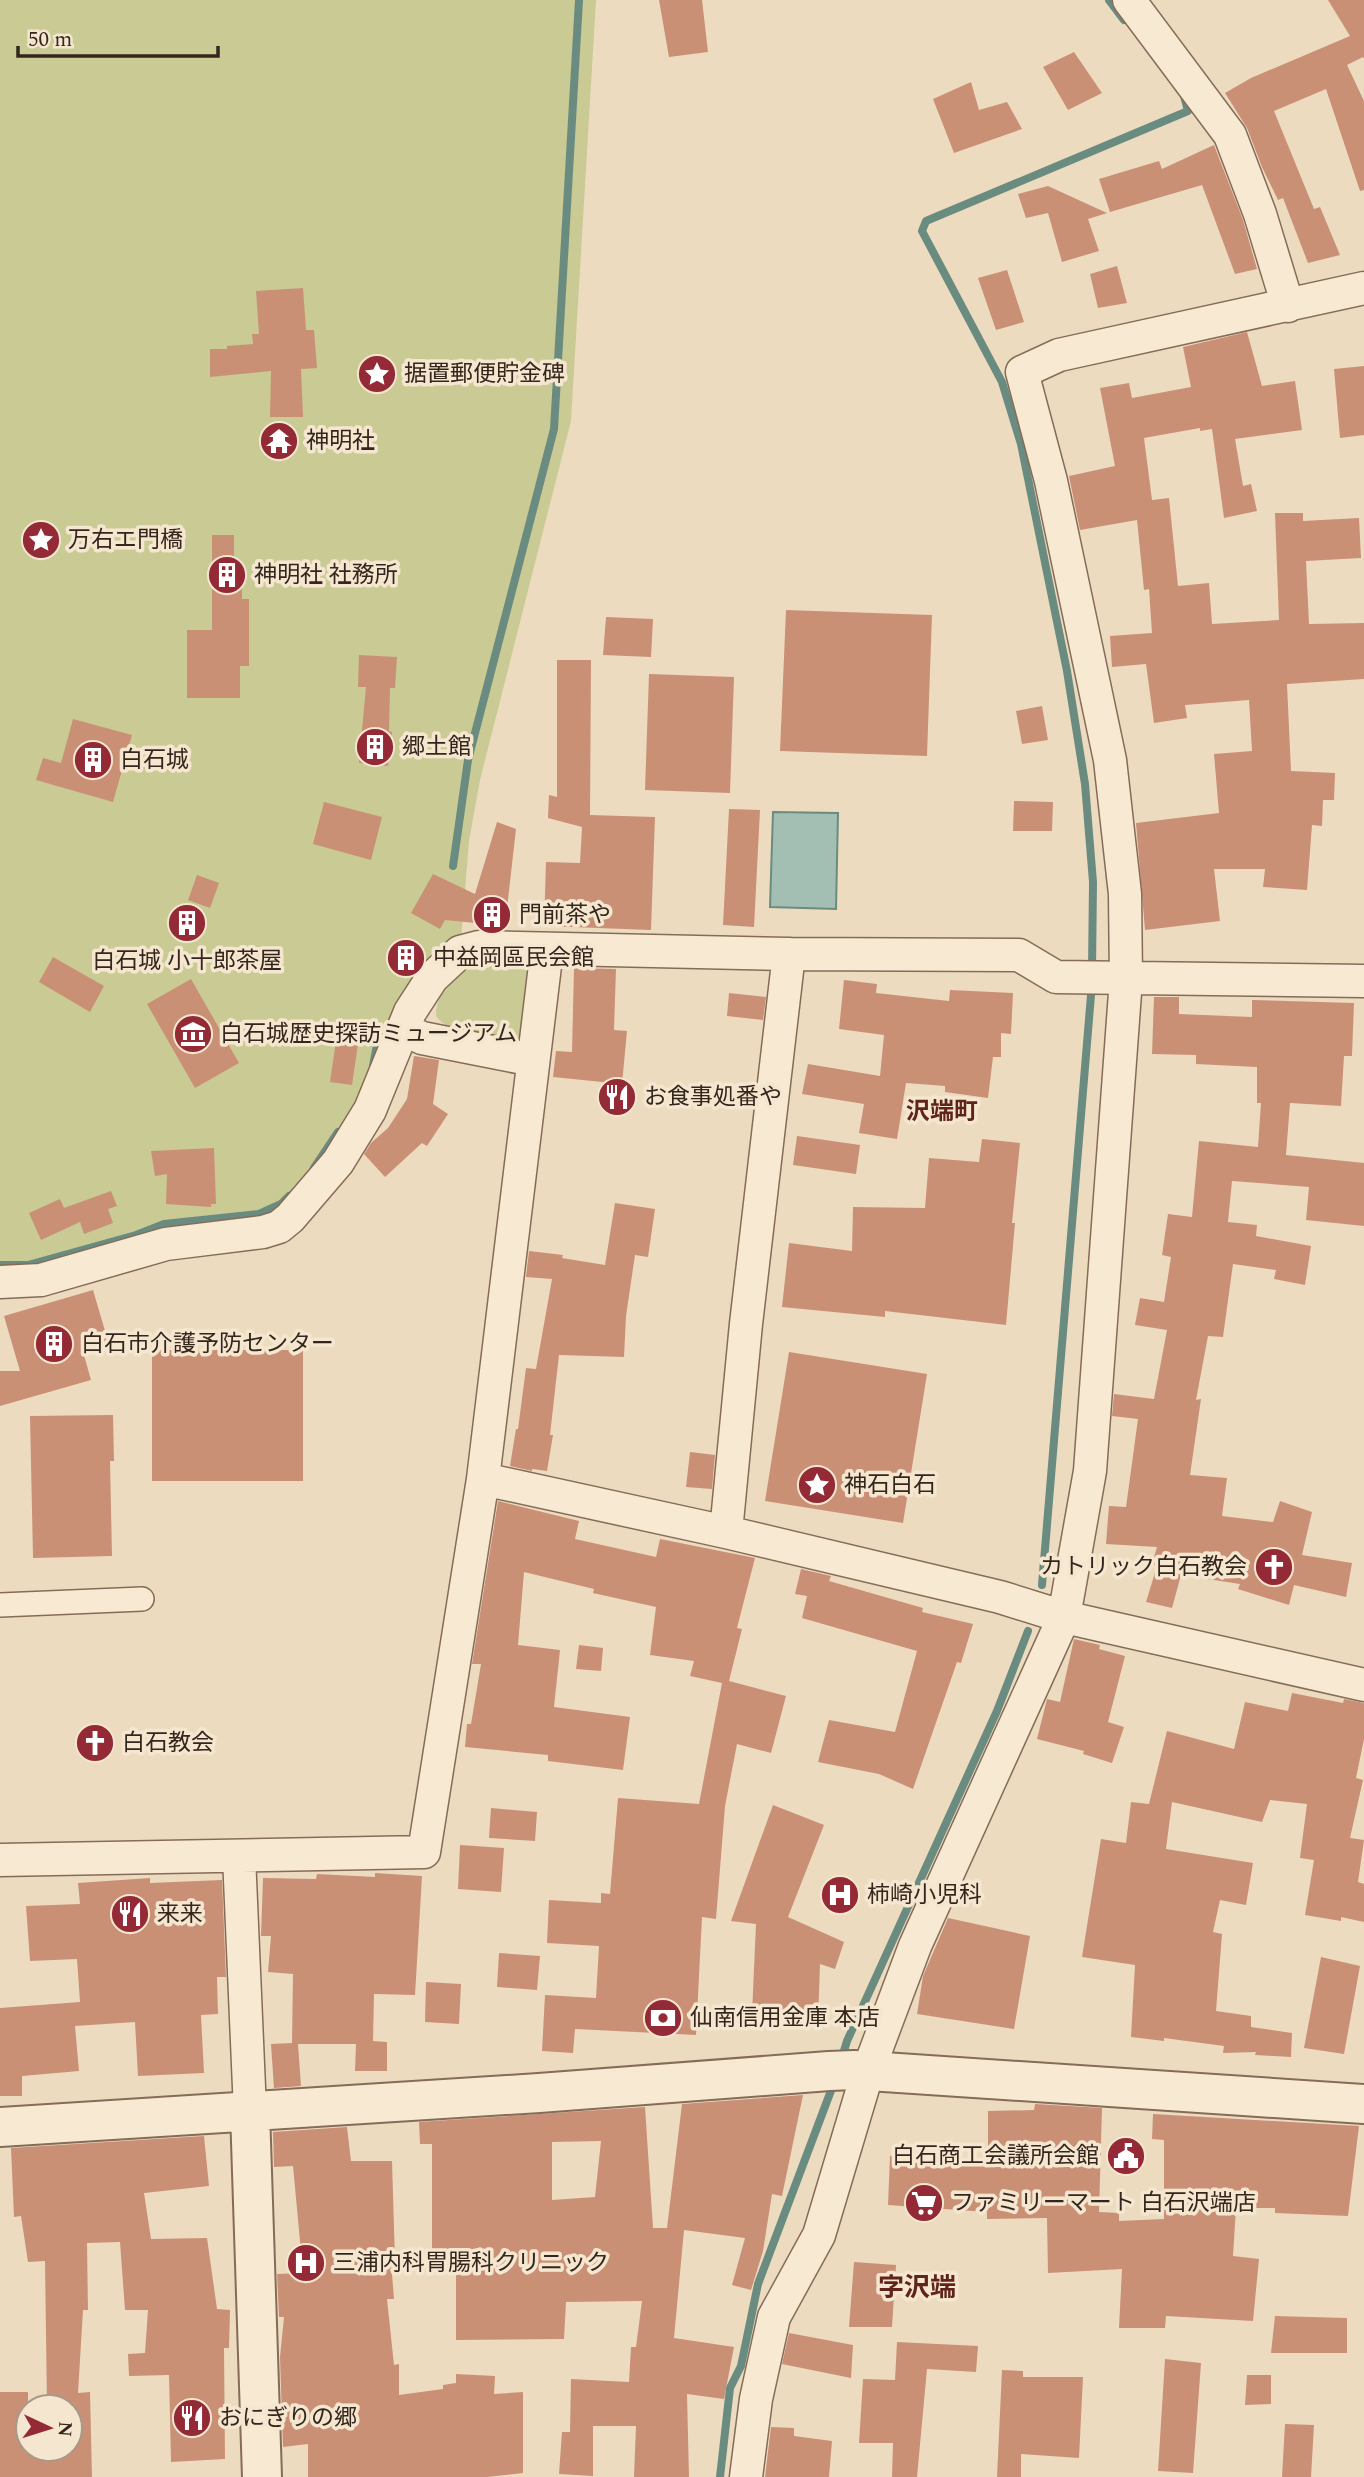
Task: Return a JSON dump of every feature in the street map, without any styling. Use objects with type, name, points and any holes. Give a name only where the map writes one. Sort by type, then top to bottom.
[{"type":"street","points":[[1129,0],[1230,135],[1261,214],[1288,306]]},
{"type":"street","points":[[746,2477],[756,2399],[774,2318],[819,2235],[850,2071],[915,1946],[1064,1617],[1090,1471],[1125,894],[1110,760],[1051,481],[1022,372],[1059,355],[1364,289]]},
{"type":"street","points":[[0,1282],[40,1280],[166,1244],[263,1232],[279,1227],[338,1162],[370,1110],[410,1012],[432,978],[460,952],[479,947],[789,954],[1019,955],[1056,976],[1076,978],[1364,981]]},
{"type":"street","points":[[0,1860],[425,1852],[483,1479],[547,949]]},
{"type":"street","points":[[726,1532],[746,1324],[789,954]]},
{"type":"street","points":[[403,1029],[422,1038],[533,1060]]},
{"type":"street","points":[[483,1479],[726,1532],[1000,1597],[1064,1617],[1364,1685]]},
{"type":"street","points":[[0,1605],[142,1599]]},
{"type":"street","points":[[239,1856],[262,2477]]},
{"type":"street","points":[[0,2127],[850,2071],[1363,2100]]},
{"type":"green space","points":[[0,0],[596,0],[571,421],[480,780],[469,841],[460,952],[290,1218],[0,1282]]},
{"type":"green space","points":[[480,964],[531,967],[524,1036],[519,1040],[513,1042],[460,1032],[442,1023],[436,1016],[439,999],[444,991],[457,977]]},
{"type":"shaded area","points":[[773,812],[838,813],[836,909],[770,907]]},
{"type":"building","points":[[659,0],[702,0],[708,52],[669,57]]},
{"type":"building","points":[[1328,0],[1364,0],[1364,59],[1363,57],[1347,65],[1364,101],[1364,190],[1360,191],[1326,89],[1274,111],[1314,209],[1320,207],[1340,255],[1308,263],[1283,198],[1278,200],[1247,128],[1225,93],[1251,78],[1350,36]]},
{"type":"building","points":[[1074,52],[1102,93],[1068,110],[1043,67]]},
{"type":"building","points":[[971,82],[979,110],[1007,102],[1022,129],[954,153],[933,99]]},
{"type":"building","points":[[1214,145],[1243,220],[1257,269],[1235,274],[1202,185],[1110,212],[1099,179],[1159,161],[1162,169]]},
{"type":"building","points":[[1048,186],[1107,213],[1088,219],[1099,251],[1062,262],[1048,213],[1026,218],[1018,194]]},
{"type":"building","points":[[1117,266],[1127,303],[1098,308],[1090,274]]},
{"type":"building","points":[[1007,270],[1024,322],[996,330],[978,278]]},
{"type":"building","points":[[303,288],[306,330],[314,330],[317,368],[301,369],[303,417],[270,417],[271,371],[210,377],[210,349],[253,344],[252,334],[259,334],[256,291]]},
{"type":"building","points":[[1247,332],[1262,386],[1295,381],[1302,430],[1235,439],[1243,486],[1251,484],[1257,511],[1224,518],[1212,429],[1200,431],[1200,428],[1144,438],[1152,500],[1169,498],[1178,586],[1209,583],[1212,624],[1279,620],[1275,513],[1303,513],[1303,521],[1359,518],[1361,558],[1306,561],[1309,624],[1364,623],[1364,679],[1287,684],[1291,771],[1335,773],[1334,800],[1323,800],[1322,826],[1312,825],[1307,890],[1263,887],[1265,869],[1214,869],[1220,921],[1145,930],[1136,823],[1219,813],[1214,754],[1252,751],[1249,700],[1185,705],[1187,718],[1154,723],[1146,664],[1112,667],[1110,636],[1152,633],[1149,589],[1144,590],[1137,520],[1080,530],[1069,476],[1115,466],[1100,388],[1129,383],[1132,398],[1191,387],[1183,347]]},
{"type":"building","points":[[1364,366],[1364,435],[1340,438],[1334,369]]},
{"type":"building","points":[[212,535],[234,535],[234,568],[242,568],[242,599],[249,599],[249,666],[240,666],[240,698],[187,698],[187,630],[212,630]]},
{"type":"building","points":[[786,610],[932,615],[927,756],[780,751]]},
{"type":"building","points":[[606,617],[653,619],[651,657],[603,655]]},
{"type":"building","points":[[359,655],[397,657],[395,688],[390,688],[389,731],[392,732],[388,766],[359,763],[366,687],[358,687]]},
{"type":"building","points":[[557,660],[591,660],[590,815],[655,817],[651,930],[544,926],[546,862],[580,863],[582,827],[548,818],[549,795],[557,797]]},
{"type":"building","points":[[649,674],[734,677],[730,793],[645,790]]},
{"type":"building","points":[[1042,706],[1048,740],[1022,744],[1016,711]]},
{"type":"building","name":"白石城","points":[[73,719],[132,735],[113,802],[36,780],[43,758],[61,763]]},
{"type":"building","points":[[1014,801],[1053,802],[1052,831],[1013,831]]},
{"type":"building","points":[[324,802],[382,817],[371,860],[313,844]]},
{"type":"building","points":[[729,809],[760,810],[754,927],[723,925]]},
{"type":"building","points":[[497,822],[516,829],[505,926],[445,920],[440,929],[411,913],[433,874],[475,894]]},
{"type":"building","points":[[197,875],[219,883],[210,908],[188,900]]},
{"type":"building","points":[[53,957],[104,986],[90,1012],[39,982]]},
{"type":"building","points":[[574,968],[616,969],[614,1030],[627,1031],[622,1084],[553,1077],[556,1051],[572,1052]]},
{"type":"building","name":"白石城歴史探訪ミュージアム","points":[[191,979],[239,1063],[195,1088],[147,1004]]},
{"type":"building","points":[[844,980],[877,984],[876,993],[949,1001],[950,990],[1013,993],[1011,1034],[1001,1033],[1001,1057],[993,1057],[988,1098],[945,1092],[945,1086],[906,1083],[897,1139],[859,1133],[864,1104],[802,1094],[808,1064],[880,1076],[884,1035],[839,1029]]},
{"type":"building","points":[[729,993],[766,997],[763,1020],[727,1016]]},
{"type":"building","points":[[1154,997],[1179,997],[1179,1014],[1252,1017],[1252,1000],[1354,1003],[1352,1056],[1344,1056],[1341,1106],[1290,1103],[1286,1155],[1364,1163],[1364,1226],[1306,1220],[1309,1187],[1232,1181],[1228,1222],[1257,1225],[1256,1236],[1311,1246],[1305,1285],[1274,1279],[1276,1270],[1233,1264],[1223,1337],[1208,1336],[1196,1400],[1201,1399],[1190,1475],[1227,1478],[1222,1516],[1273,1522],[1280,1501],[1312,1512],[1302,1555],[1352,1563],[1346,1597],[1294,1585],[1289,1605],[1238,1589],[1240,1584],[1181,1575],[1172,1608],[1146,1602],[1157,1566],[1152,1564],[1157,1547],[1106,1544],[1109,1506],[1126,1507],[1138,1419],[1112,1416],[1114,1394],[1154,1399],[1167,1330],[1135,1325],[1140,1298],[1164,1302],[1171,1257],[1162,1255],[1168,1214],[1192,1217],[1199,1141],[1258,1147],[1261,1103],[1257,1103],[1257,1067],[1196,1064],[1196,1055],[1152,1054]]},
{"type":"building","points":[[337,1034],[359,1037],[352,1085],[330,1082]]},
{"type":"building","points":[[414,1056],[439,1060],[433,1104],[448,1114],[427,1146],[422,1143],[385,1177],[364,1154],[371,1143],[388,1128],[407,1099]]},
{"type":"building","points":[[797,1136],[860,1145],[856,1174],[793,1165]]},
{"type":"building","points":[[982,1139],[1020,1143],[1006,1325],[885,1311],[885,1317],[782,1307],[789,1243],[852,1251],[853,1207],[925,1208],[929,1158],[979,1162]]},
{"type":"building","points":[[214,1148],[216,1204],[211,1204],[211,1207],[166,1204],[167,1174],[155,1176],[151,1151]]},
{"type":"building","points":[[111,1191],[117,1206],[108,1209],[113,1223],[84,1234],[80,1222],[41,1240],[29,1213],[60,1199],[64,1208]]},
{"type":"building","points":[[615,1203],[655,1209],[648,1257],[635,1255],[626,1316],[624,1357],[559,1355],[550,1435],[553,1435],[547,1471],[510,1466],[526,1368],[536,1369],[552,1279],[526,1277],[529,1251],[563,1255],[562,1258],[605,1265]]},
{"type":"building","name":"白石市介護予防センター","points":[[93,1290],[108,1341],[82,1348],[91,1380],[0,1406],[0,1371],[20,1371],[4,1316]]},
{"type":"building","points":[[152,1350],[303,1350],[303,1481],[152,1481]]},
{"type":"building","points":[[789,1352],[927,1374],[903,1523],[765,1501]]},
{"type":"building","points":[[113,1415],[114,1461],[110,1461],[112,1556],[33,1558],[30,1416]]},
{"type":"building","points":[[690,1452],[715,1455],[712,1489],[686,1487]]},
{"type":"building","points":[[498,1501],[579,1521],[575,1539],[656,1557],[660,1539],[755,1558],[737,1628],[742,1629],[729,1681],[786,1696],[771,1753],[737,1744],[725,1806],[716,1919],[702,1917],[696,2035],[575,2029],[573,2053],[542,2051],[545,1995],[596,1998],[599,1946],[547,1943],[549,1900],[601,1903],[601,1893],[610,1894],[618,1798],[699,1804],[722,1683],[690,1676],[694,1661],[650,1655],[656,1607],[593,1593],[594,1589],[524,1572],[518,1645],[560,1650],[554,1707],[630,1717],[623,1770],[548,1761],[548,1755],[465,1747],[467,1724],[471,1724],[481,1664],[472,1664]]},
{"type":"building","points":[[801,1569],[831,1576],[829,1581],[923,1608],[922,1612],[973,1624],[913,1789],[879,1774],[818,1762],[829,1720],[895,1732],[917,1651],[802,1618],[807,1596],[795,1594]]},
{"type":"building","points":[[1074,1639],[1100,1645],[1099,1649],[1125,1656],[1108,1722],[1124,1727],[1112,1763],[1083,1754],[1084,1751],[1037,1739],[1047,1699],[1060,1702]]},
{"type":"building","points":[[579,1645],[603,1648],[601,1671],[576,1669]]},
{"type":"building","points":[[1292,1693],[1343,1703],[1344,1699],[1364,1703],[1364,1739],[1356,1778],[1363,1780],[1350,1838],[1364,1840],[1358,1882],[1364,1884],[1364,1922],[1341,1917],[1341,1921],[1305,1915],[1314,1860],[1300,1858],[1307,1804],[1270,1800],[1262,1822],[1172,1802],[1166,1849],[1253,1863],[1246,1905],[1220,1900],[1213,1932],[1222,1934],[1216,2011],[1251,2016],[1251,2027],[1292,2033],[1291,2057],[1255,2055],[1256,2052],[1223,2053],[1224,2046],[1164,2038],[1164,2041],[1131,2037],[1135,1965],[1082,1957],[1101,1839],[1126,1843],[1131,1802],[1149,1804],[1167,1731],[1234,1749],[1245,1702],[1288,1711]]},
{"type":"building","points":[[773,1805],[824,1825],[788,1917],[844,1942],[835,1969],[820,1964],[818,2022],[752,2014],[756,1924],[731,1921]]},
{"type":"building","points":[[491,1808],[537,1812],[535,1841],[489,1838]]},
{"type":"building","points":[[460,1845],[504,1848],[501,1892],[458,1889]]},
{"type":"building","points":[[375,1873],[422,1876],[415,1995],[374,1994],[373,2041],[387,2042],[387,2071],[355,2071],[356,2044],[298,2044],[301,2086],[274,2088],[271,2044],[292,2043],[293,1974],[268,1972],[271,1936],[261,1936],[263,1878],[316,1879],[317,1874],[375,1877]]},
{"type":"building","points":[[150,1878],[150,1883],[222,1880],[226,1977],[217,1977],[218,2014],[201,2015],[204,2073],[138,2076],[135,2022],[75,2026],[79,2071],[22,2076],[22,2096],[0,2096],[0,2008],[80,2002],[77,1959],[30,1961],[26,1906],[80,1904],[78,1883]]},
{"type":"building","points":[[948,1918],[1030,1936],[1014,2029],[917,2014],[923,1976]]},
{"type":"building","points":[[499,1953],[540,1956],[537,1990],[497,1987]]},
{"type":"building","points":[[1321,1957],[1360,1966],[1344,2054],[1304,2048]]},
{"type":"building","points":[[426,1982],[461,1984],[459,2024],[425,2022]]},
{"type":"building","points":[[803,2095],[782,2196],[772,2194],[763,2251],[751,2290],[732,2285],[745,2238],[684,2230],[674,2338],[734,2347],[724,2399],[687,2394],[689,2477],[634,2477],[636,2426],[593,2426],[593,2476],[559,2474],[562,2432],[570,2432],[571,2379],[629,2382],[631,2347],[636,2347],[642,2301],[566,2302],[564,2339],[456,2340],[456,2254],[432,2254],[432,2144],[420,2144],[419,2122],[645,2107],[653,2228],[667,2228],[682,2104]],"holes":[[[601,2141],[595,2197],[552,2200],[552,2142]]]},
{"type":"building","points":[[1035,2104],[1102,2108],[1099,2212],[1119,2213],[1119,2221],[1164,2219],[1164,2140],[1152,2139],[1153,2114],[1359,2126],[1348,2216],[1275,2213],[1275,2208],[1236,2208],[1233,2256],[1259,2259],[1253,2321],[1166,2316],[1165,2328],[1119,2328],[1122,2269],[1048,2273],[1047,2218],[987,2219],[987,2212],[888,2205],[890,2156],[988,2164],[988,2111],[1034,2110]]},
{"type":"building","points":[[347,2127],[351,2161],[392,2161],[395,2261],[391,2261],[394,2299],[387,2299],[394,2365],[399,2364],[399,2395],[443,2389],[443,2385],[456,2383],[456,2374],[495,2376],[494,2394],[523,2392],[523,2473],[487,2477],[308,2477],[308,2444],[283,2447],[280,2357],[284,2317],[279,2317],[277,2274],[303,2273],[293,2166],[274,2167],[273,2132]]},
{"type":"building","points":[[204,2136],[209,2186],[144,2193],[151,2239],[207,2238],[217,2309],[230,2310],[229,2348],[224,2348],[225,2459],[171,2462],[169,2375],[129,2376],[128,2354],[145,2353],[148,2310],[125,2310],[120,2242],[87,2243],[88,2310],[83,2310],[78,2393],[47,2393],[45,2261],[28,2262],[21,2216],[14,2217],[11,2148]]},
{"type":"building","points":[[854,2262],[896,2265],[892,2327],[849,2327]]},
{"type":"building","points":[[1275,2316],[1347,2318],[1347,2353],[1271,2353]]},
{"type":"building","points":[[789,2333],[853,2345],[851,2378],[782,2364]]},
{"type":"building","points":[[897,2342],[978,2346],[976,2372],[927,2369],[917,2477],[892,2477],[893,2443],[859,2443],[863,2379],[895,2380]]},
{"type":"building","points":[[1165,2359],[1201,2363],[1193,2473],[1158,2471]]},
{"type":"building","points":[[1002,2370],[1023,2371],[1023,2377],[1083,2377],[1079,2458],[1021,2454],[1021,2477],[997,2477]]},
{"type":"building","points":[[1247,2375],[1271,2375],[1271,2404],[1245,2405]]},
{"type":"building","points":[[0,2392],[28,2392],[14,2393],[14,2463],[84,2463],[84,2393],[78,2393],[90,2392],[92,2477],[0,2477]]},
{"type":"building","points":[[1285,2424],[1314,2425],[1311,2477],[1282,2477]]},
{"type":"building","points":[[771,2427],[794,2428],[794,2436],[832,2441],[829,2477],[765,2477]]},
{"type":"waterway","points":[[453,866],[468,760],[554,429],[579,0]]},
{"type":"waterway","points":[[1109,0],[1124,20]]},
{"type":"waterway","points":[[1092,970],[1093,882],[1085,784],[1067,671],[1021,444],[1002,382],[922,231],[926,221],[1188,111],[1184,96]]},
{"type":"waterway","points":[[1042,1585],[1092,983]]},
{"type":"waterway","points":[[373,1066],[377,1045]]},
{"type":"waterway","points":[[314,1168],[338,1132]]},
{"type":"waterway","points":[[0,1265],[28,1265],[136,1235],[164,1224],[259,1214],[281,1204],[289,1196]]},
{"type":"waterway","points":[[841,2061],[847,2041],[997,1711],[1028,1631]]},
{"type":"waterway","points":[[720,2477],[730,2388],[741,2366],[758,2284],[835,2080]]},
{"type":"place","name":"据置郵便貯金碑","points":[[377,374]]},
{"type":"place","name":"神明社","points":[[279,441]]},
{"type":"place","name":"万右エ門橋","points":[[41,540]]},
{"type":"place","name":"神明社 社務所","points":[[227,575]]},
{"type":"place","name":"郷土館","points":[[375,747]]},
{"type":"place","name":"白石城","points":[[93,760]]},
{"type":"place","name":"門前茶や","points":[[492,915]]},
{"type":"place","name":"白石城 小十郎茶屋","points":[[187,923]]},
{"type":"place","name":"中益岡區民会館","points":[[406,958]]},
{"type":"place","name":"白石城歴史探訪ミュージアム","points":[[193,1034]]},
{"type":"place","name":"お食事処番や","points":[[617,1097]]},
{"type":"place","name":"白石市介護予防センター","points":[[54,1344]]},
{"type":"place","name":"神石白石","points":[[817,1485]]},
{"type":"place","name":"カトリック白石教会","points":[[1274,1567]]},
{"type":"place","name":"白石教会","points":[[95,1743]]},
{"type":"place","name":"柿崎小児科","points":[[840,1895]]},
{"type":"place","name":"来来","points":[[130,1914]]},
{"type":"place","name":"仙南信用金庫 本店","points":[[663,2018]]},
{"type":"place","name":"白石商工会議所会館","points":[[1126,2156]]},
{"type":"place","name":"ファミリーマート 白石沢端店","points":[[924,2203]]},
{"type":"place","name":"三浦内科胃腸科クリニック","points":[[306,2263]]},
{"type":"place","name":"おにぎりの郷","points":[[192,2418]]},
{"type":"district","name":"沢端町","points":[[942,1112]]},
{"type":"district","name":"字沢端","points":[[917,2288]]}]
